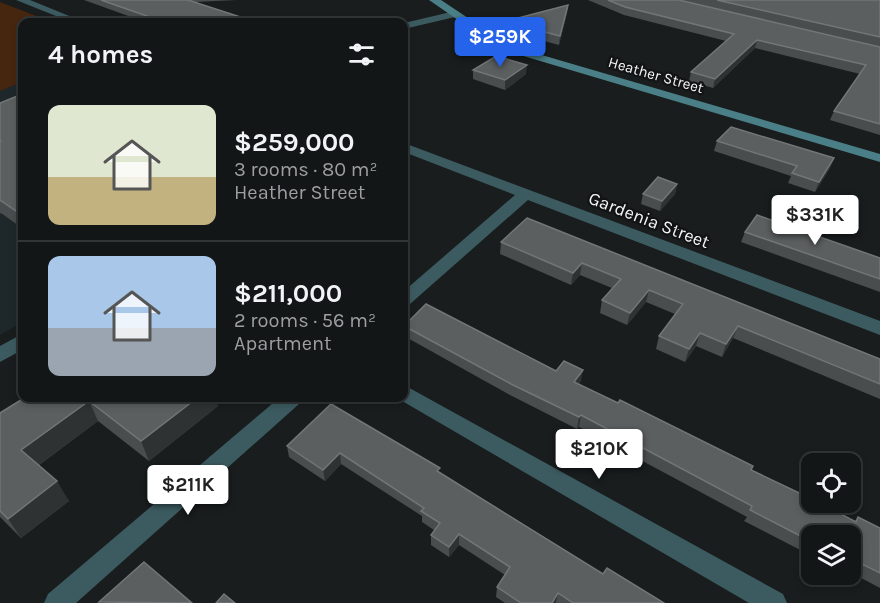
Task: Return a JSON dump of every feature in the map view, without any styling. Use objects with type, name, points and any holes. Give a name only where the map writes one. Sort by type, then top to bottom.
[{"type":"street","points":[[21,0],[69,18]]},
{"type":"street","name":"Heather Street","points":[[434,0],[491,38],[524,53],[880,158]]},
{"type":"street","points":[[408,25],[455,14]]},
{"type":"street","name":"Gardenia Street","points":[[408,149],[880,328]]},
{"type":"street","points":[[408,296],[525,194]]},
{"type":"street","points":[[0,355],[18,344]]},
{"type":"street","points":[[408,395],[774,603]]},
{"type":"street","points":[[57,603],[287,402]]},
{"type":"shaded area","points":[[0,2],[42,18],[18,18],[18,84],[0,91]]},
{"type":"shaded area","points":[[18,84],[18,324],[0,335],[0,91]]},
{"type":"building","points":[[101,0],[188,0],[244,18],[153,18]]},
{"type":"building","points":[[608,0],[679,0],[880,47],[880,124],[834,111],[866,65],[757,40],[715,79],[691,72],[734,34],[625,7]]},
{"type":"building","points":[[717,0],[880,0],[880,37]]},
{"type":"building","points":[[568,5],[560,36],[545,32],[518,18]]},
{"type":"building","points":[[496,56],[527,65],[505,80],[473,70]]},
{"type":"building","points":[[18,96],[18,212],[0,200],[0,103]]},
{"type":"building","points":[[731,127],[834,158],[819,182],[792,173],[797,166],[717,141]]},
{"type":"building","points":[[658,177],[677,184],[662,201],[643,194]]},
{"type":"building","points":[[757,215],[880,258],[880,279],[745,232]]},
{"type":"building","points":[[527,218],[880,359],[880,384],[738,326],[726,344],[700,333],[689,349],[659,336],[683,304],[649,290],[630,313],[602,300],[621,279],[582,263],[573,273],[501,242]]},
{"type":"building","points":[[426,304],[556,371],[564,361],[583,370],[574,382],[618,403],[620,400],[753,466],[751,470],[801,494],[801,513],[839,513],[856,522],[858,517],[880,528],[880,573],[861,564],[861,525],[801,525],[801,536],[750,510],[752,506],[581,415],[579,417],[511,384],[408,328],[408,322]]},
{"type":"building","points":[[18,402],[88,402],[21,450],[57,481],[8,519],[0,511],[0,413]]},
{"type":"building","points":[[90,402],[192,402],[141,441]]},
{"type":"building","points":[[331,404],[440,468],[437,471],[603,574],[607,568],[664,603],[573,603],[558,593],[552,603],[521,603],[497,587],[510,567],[459,534],[449,547],[431,535],[440,523],[421,511],[424,508],[340,453],[323,470],[287,446]]},
{"type":"building","points":[[144,562],[192,603],[99,602]]},
{"type":"building","points":[[224,594],[235,603],[216,603]]}]
